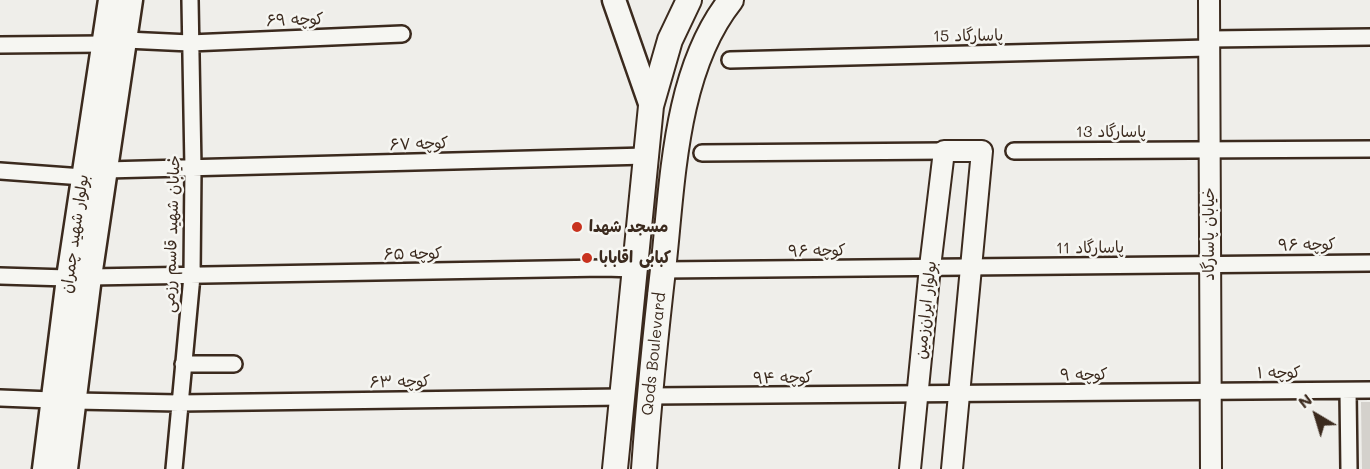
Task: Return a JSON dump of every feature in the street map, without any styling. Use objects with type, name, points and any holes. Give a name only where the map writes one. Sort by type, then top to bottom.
[{"type":"main road","name":"بولوار شهید چمران","points":[[66,469],[75,401],[83,177],[110,0]]},
{"type":"main road","name":"بولوار شهید چمران","points":[[44,469],[52,400],[79,277],[106,170],[132,0]]},
{"type":"main road","points":[[614,0],[651,106]]},
{"type":"main road","name":"Qods Boulevard","points":[[615,469],[651,106],[670,40],[689,0]]},
{"type":"main road","name":"Qods Boulevard","points":[[644,469],[663,270],[682,116],[700,54],[720,15],[732,0]]},
{"type":"street","name":"خیابان شهید قاسم رزمی","points":[[174,469],[192,276],[190,0]]},
{"type":"street","name":"خیابان پاسارگاد","points":[[1209,0],[1211,469]]},
{"type":"street","name":"کوچه ۶۹","points":[[126,40],[190,43],[402,34]]},
{"type":"street","name":"پاسارگاد 15","points":[[730,60],[1370,37]]},
{"type":"street","points":[[0,45],[103,44]]},
{"type":"street","name":"پاسارگاد 13","points":[[1014,151],[1370,148]]},
{"type":"street","name":"بولوار ایران‌زمین","points":[[910,469],[944,151]]},
{"type":"street","points":[[702,153],[981,151],[952,469]]},
{"type":"street","name":"کوچه ۶۷","points":[[106,170],[646,156]]},
{"type":"street","points":[[0,171],[83,177]]},
{"type":"street","name":"کوچه ۹۶","points":[[1209,265],[1370,263]]},
{"type":"street","name":"پاسارگاد 11","points":[[971,267],[1209,265]]},
{"type":"street","name":"کوچه ۹۶","points":[[663,270],[971,267]]},
{"type":"street","name":"کوچه ۶۵","points":[[0,276],[192,276],[635,269]]},
{"type":"street","points":[[183,364],[234,364]]},
{"type":"street","name":"کوچه ۱","points":[[1210,392],[1370,390]]},
{"type":"street","points":[[1348,391],[1349,469]]},
{"type":"street","name":"کوچه ۹","points":[[917,394],[1210,392]]},
{"type":"street","name":"کوچه ۹۴","points":[[650,396],[917,394]]},
{"type":"street","points":[[0,398],[52,400]]},
{"type":"street","name":"کوچه ۶۳","points":[[75,401],[179,403],[622,398]]},
{"type":"shaded area","points":[[1361,402],[1370,402],[1370,469],[1362,469]]},
{"type":"place","name":"مسجد شهدا","points":[[577,227]]},
{"type":"place","name":"کبابی اقابابا","points":[[587,258]]}]
